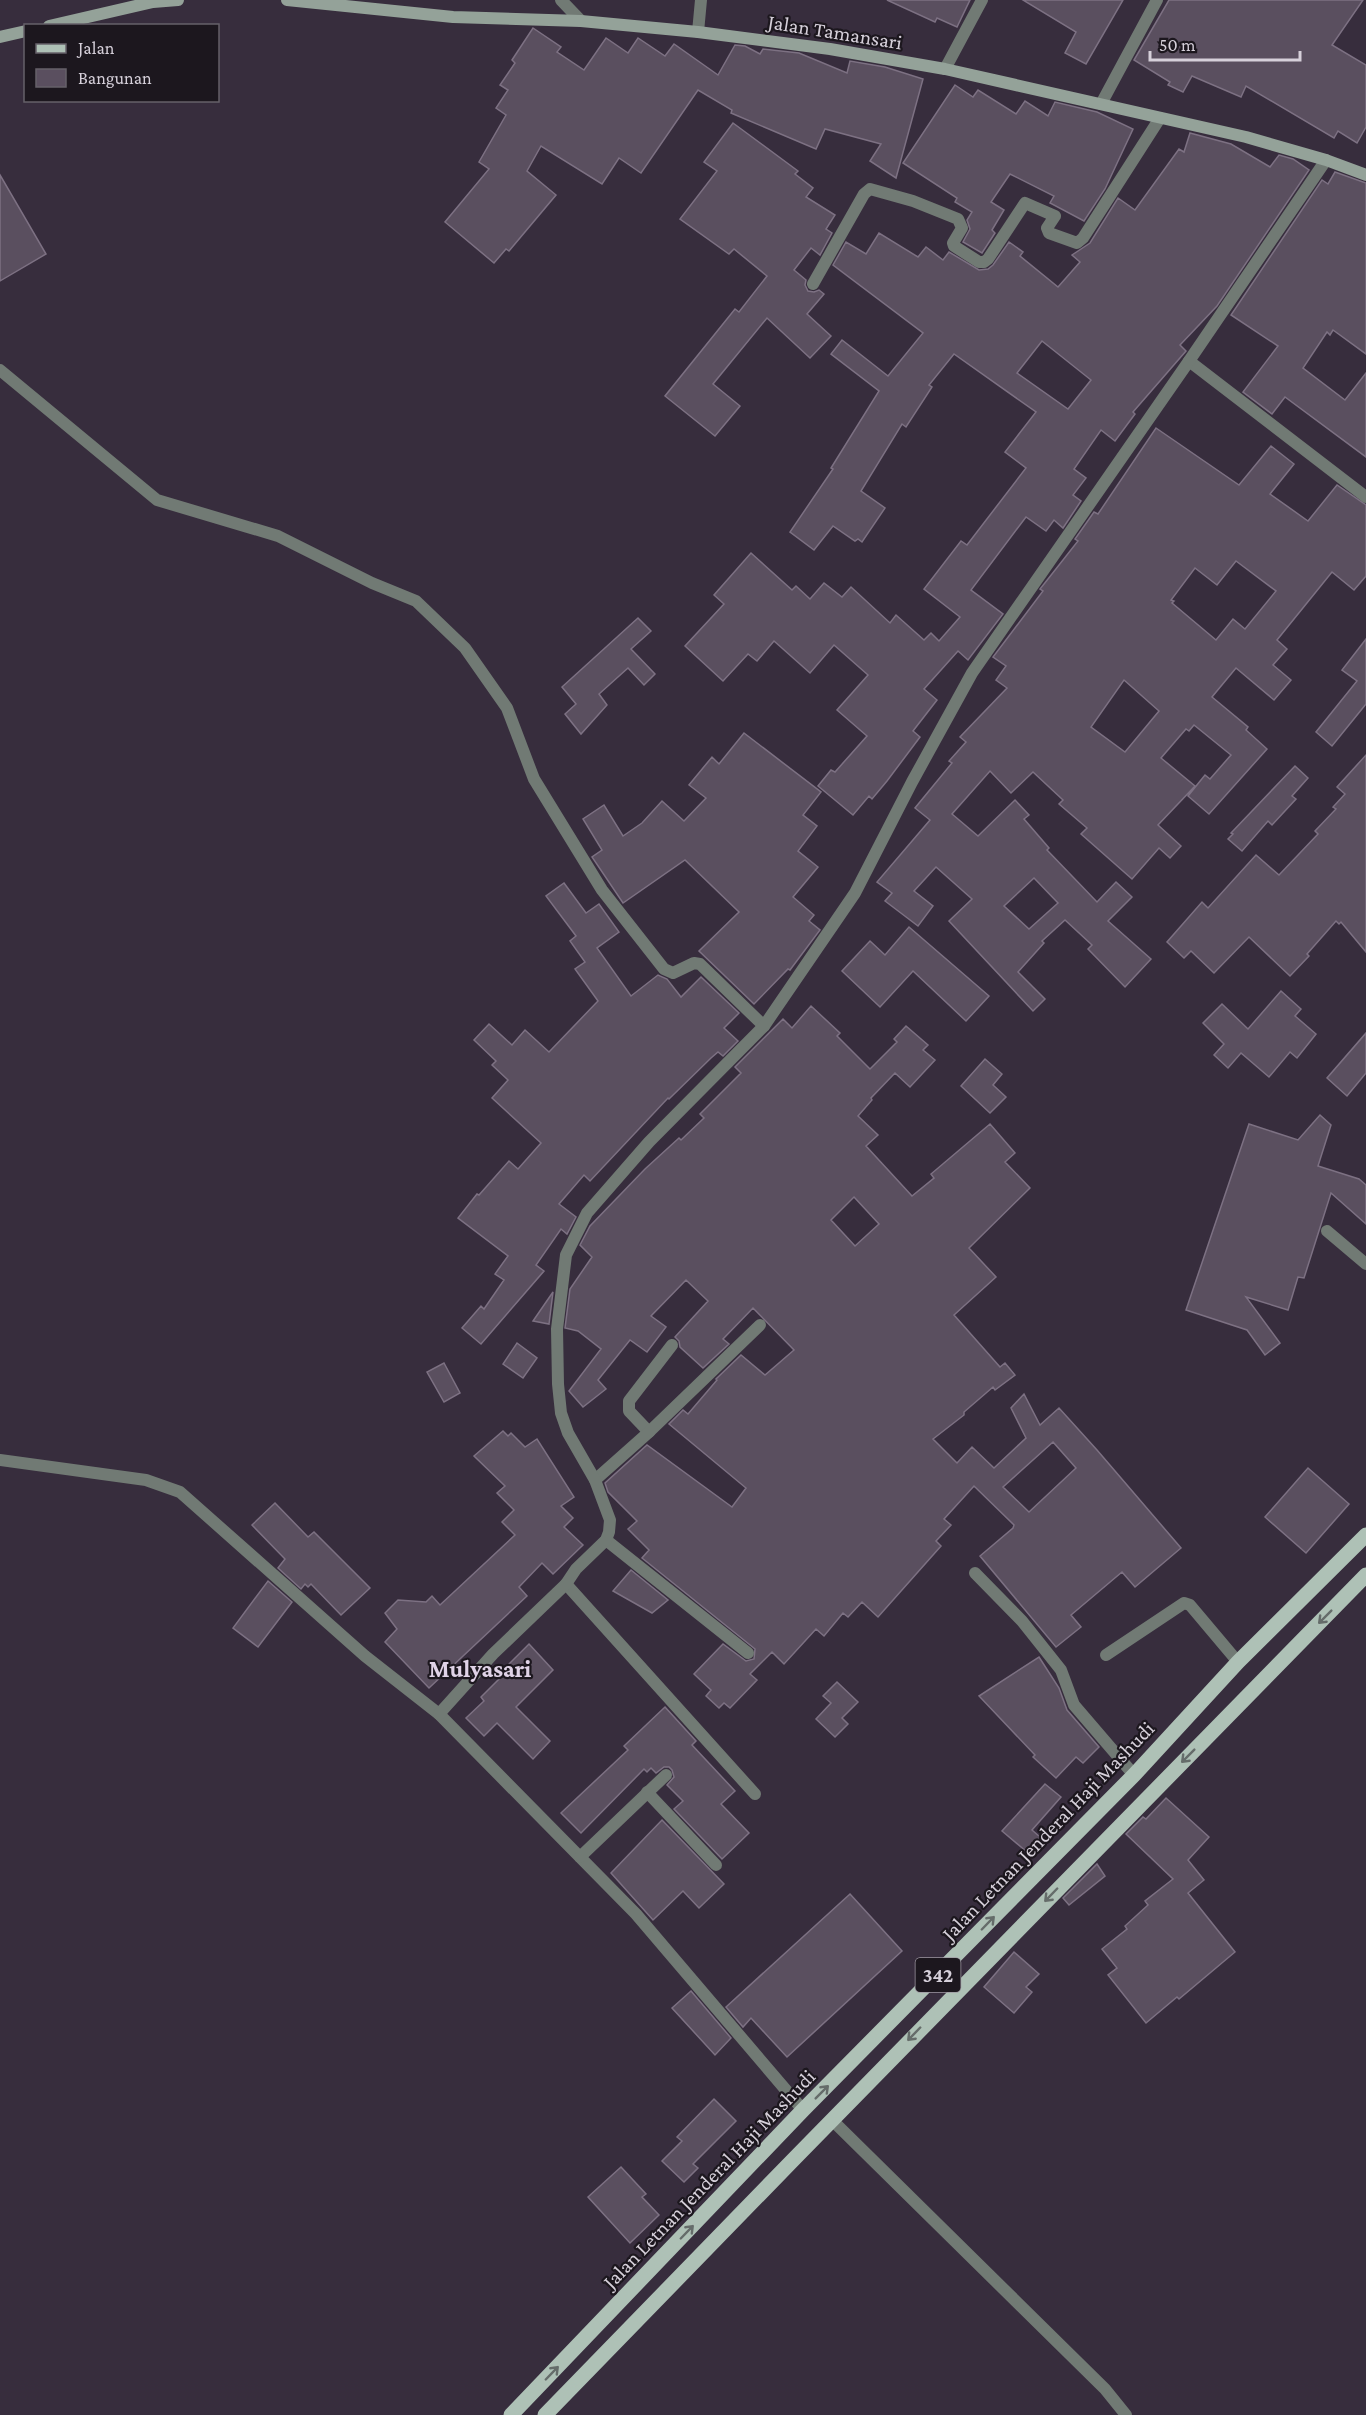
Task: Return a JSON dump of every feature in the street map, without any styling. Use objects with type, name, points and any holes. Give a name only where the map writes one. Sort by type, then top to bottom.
[{"type":"main road","points":[[58,24],[153,2],[178,0]]},
{"type":"main road","name":"Jalan Tamansari","points":[[287,0],[453,17],[581,21],[698,32],[830,49],[945,69],[1246,136],[1326,160],[1366,175]]},
{"type":"main road","points":[[0,37],[24,31]]},
{"type":"main road","name":"Jalan Letnan Jenderal Haji Mashudi","points":[[511,2415],[804,2110],[1134,1775],[1238,1662],[1366,1535]]},
{"type":"main road","name":"342","points":[[545,2415],[833,2121],[919,2029],[1366,1575]]},
{"type":"main road","points":[[965,1947],[984,1964]]},
{"type":"main road","points":[[649,2272],[663,2293]]},
{"type":"street","points":[[561,0],[581,21]]},
{"type":"street","points":[[698,32],[701,0]]},
{"type":"street","points":[[945,69],[982,0]]},
{"type":"street","points":[[1101,104],[1157,0]]},
{"type":"street","points":[[813,284],[864,194],[870,189],[913,201],[958,219],[962,228],[953,243],[954,246],[979,261],[984,262],[988,259],[1022,204],[1025,203],[1053,214],[1053,219],[1047,228],[1049,233],[1077,243],[1083,238],[1160,118]]},
{"type":"street","points":[[439,1714],[493,1654],[566,1584],[576,1569],[606,1540],[610,1520],[595,1480],[568,1433],[561,1413],[558,1384],[557,1329],[567,1255],[587,1213],[650,1142],[764,1026],[855,893],[972,673],[1189,362],[1326,160]]},
{"type":"street","points":[[1189,362],[1366,497]]},
{"type":"street","points":[[0,370],[157,500],[278,536],[372,583],[416,602],[465,648],[507,708],[534,779],[602,890],[664,969],[673,973],[694,963],[700,964],[764,1026]]},
{"type":"street","points":[[1327,1231],[1366,1264]]},
{"type":"street","points":[[595,1480],[649,1432],[760,1325]]},
{"type":"street","points":[[649,1432],[629,1411],[628,1406],[635,1390],[672,1345]]},
{"type":"street","points":[[0,1460],[146,1480],[180,1492],[365,1656],[439,1714],[636,1914],[804,2110]]},
{"type":"street","points":[[606,1540],[748,1653]]},
{"type":"street","points":[[975,1573],[1022,1621],[1061,1670],[1074,1705],[1134,1775]]},
{"type":"street","points":[[566,1584],[755,1794]]},
{"type":"street","points":[[1106,1655],[1184,1603],[1190,1605],[1238,1662]]},
{"type":"street","points":[[580,1857],[666,1775]]},
{"type":"street","points":[[647,1792],[716,1865]]},
{"type":"street","points":[[833,2121],[1106,2389],[1126,2415]]},
{"type":"building","points":[[887,0],[970,0],[957,27],[937,18],[935,22]]},
{"type":"building","points":[[1023,0],[1123,0],[1086,64],[1065,53],[1076,32]]},
{"type":"building","points":[[1169,0],[1363,0],[1332,45],[1366,65],[1366,127],[1357,143],[1338,131],[1334,138],[1246,86],[1241,97],[1192,76],[1183,92],[1168,85],[1170,82],[1134,60]]},
{"type":"building","points":[[533,28],[561,47],[557,52],[584,70],[606,38],[628,53],[638,38],[665,56],[674,44],[718,75],[735,45],[745,46],[760,54],[763,49],[799,53],[847,73],[850,61],[885,67],[923,79],[896,178],[870,161],[881,144],[825,129],[816,149],[731,113],[732,110],[698,90],[641,173],[619,158],[602,184],[541,146],[527,171],[556,195],[509,251],[506,249],[494,263],[445,222],[489,169],[479,162],[506,115],[496,108],[508,90],[500,85],[515,63],[512,60]]},
{"type":"building","points":[[955,85],[973,97],[978,90],[1016,114],[1025,101],[1048,116],[1055,102],[1097,112],[1133,129],[1105,189],[1084,221],[1050,203],[1054,196],[1010,174],[991,202],[1004,210],[992,230],[995,233],[982,253],[963,242],[970,229],[967,220],[972,212],[955,202],[957,198],[903,163]]},
{"type":"building","points":[[733,123],[798,171],[795,174],[813,188],[806,197],[835,215],[826,229],[832,233],[820,255],[811,248],[794,270],[806,280],[805,285],[808,291],[819,290],[824,294],[807,314],[831,336],[810,358],[767,318],[713,384],[740,406],[715,436],[665,396],[735,309],[739,312],[767,276],[734,249],[729,254],[680,219],[717,171],[704,162]]},
{"type":"building","points":[[1190,133],[1231,144],[1270,167],[1279,155],[1293,159],[1309,170],[1217,306],[1180,345],[1186,351],[1133,412],[1135,414],[1115,441],[1101,430],[1074,469],[1086,478],[1073,495],[1081,501],[1063,528],[1054,520],[1046,531],[1026,517],[971,590],[1003,614],[968,660],[958,651],[924,689],[937,700],[913,731],[920,737],[872,799],[869,796],[853,815],[818,786],[831,770],[835,772],[867,736],[837,710],[868,675],[834,645],[810,673],[774,641],[757,661],[748,654],[723,681],[685,646],[724,604],[714,595],[751,553],[792,590],[796,586],[810,599],[824,583],[842,597],[851,587],[890,623],[896,615],[924,640],[931,633],[939,641],[960,617],[924,589],[961,541],[967,545],[1026,468],[1005,452],[1036,412],[954,354],[929,385],[932,387],[906,427],[902,424],[861,491],[885,508],[862,542],[858,539],[855,541],[833,526],[814,550],[790,532],[833,469],[831,468],[879,391],[831,354],[842,340],[888,376],[923,333],[833,265],[846,242],[866,254],[879,233],[918,257],[926,247],[943,260],[949,252],[979,270],[988,269],[993,265],[1009,242],[1023,252],[1020,256],[1058,287],[1080,262],[1072,255],[1090,243],[1118,198],[1135,210],[1179,149],[1184,152]],"holes":[[[1042,341],[1091,380],[1068,409],[1017,373]]]},
{"type":"building","points":[[1335,172],[1366,183],[1366,354],[1333,330],[1330,335],[1327,332],[1303,368],[1345,400],[1366,373],[1366,457],[1285,397],[1272,414],[1243,392],[1278,346],[1231,315],[1322,180],[1328,184]]},
{"type":"building","points":[[0,175],[46,254],[0,281]]},
{"type":"building","points":[[1156,428],[1239,485],[1271,446],[1294,464],[1270,494],[1308,521],[1337,485],[1366,505],[1366,576],[1354,590],[1332,572],[1277,640],[1287,649],[1273,665],[1291,680],[1274,700],[1236,668],[1212,697],[1248,727],[1246,730],[1267,749],[1209,814],[1188,796],[1205,775],[1210,779],[1231,755],[1194,725],[1189,731],[1186,729],[1161,758],[1195,786],[1158,825],[1181,846],[1170,858],[1159,848],[1132,879],[1081,834],[1087,828],[1059,804],[1063,800],[1033,772],[1011,793],[990,771],[952,814],[978,836],[1015,800],[1029,815],[1024,819],[1049,848],[1047,850],[1097,902],[1116,882],[1132,897],[1108,921],[1151,959],[1125,987],[1088,949],[1092,945],[1065,920],[1042,941],[1044,943],[1018,972],[1045,999],[1033,1011],[949,921],[972,899],[936,867],[914,891],[933,906],[918,926],[885,901],[892,893],[877,882],[930,820],[915,808],[952,763],[949,761],[966,742],[960,737],[1007,688],[996,680],[1006,666],[993,657],[1043,591],[1040,589],[1078,541],[1075,539],[1094,512],[1098,514]],"holes":[[[1236,561],[1276,591],[1245,629],[1233,619],[1216,640],[1171,600],[1195,568],[1217,585]],[[1124,680],[1159,711],[1125,752],[1091,727]],[[1034,878],[1058,903],[1029,929],[1004,906]]]},
{"type":"building","points":[[638,618],[651,631],[631,649],[655,674],[644,685],[628,668],[599,694],[607,705],[581,734],[565,714],[576,704],[562,687]]},
{"type":"building","points":[[1366,639],[1366,704],[1332,746],[1316,732],[1357,681],[1342,670]]},
{"type":"building","points":[[744,733],[821,792],[803,815],[817,826],[798,851],[818,867],[793,897],[814,915],[809,921],[820,930],[790,970],[788,969],[754,1004],[699,951],[739,912],[685,860],[623,903],[592,857],[602,850],[583,819],[604,805],[623,836],[642,823],[662,801],[684,821],[706,798],[689,785],[712,757],[719,764]]},
{"type":"building","points":[[1366,755],[1366,952],[1341,922],[1339,924],[1336,921],[1290,976],[1249,937],[1214,973],[1191,951],[1184,958],[1167,942],[1202,902],[1208,908],[1256,855],[1279,875],[1318,834],[1315,831],[1336,809],[1333,807],[1345,794],[1337,787]]},
{"type":"building","points":[[1295,766],[1308,778],[1292,796],[1296,799],[1272,825],[1268,821],[1242,851],[1228,839],[1233,834],[1231,833]]},
{"type":"building","points":[[564,883],[586,913],[599,904],[619,932],[597,948],[631,996],[658,975],[667,979],[681,997],[701,977],[739,1013],[724,1028],[738,1041],[723,1056],[718,1052],[711,1058],[668,1098],[590,1181],[584,1175],[559,1204],[576,1217],[567,1234],[561,1229],[536,1265],[544,1271],[481,1344],[462,1328],[481,1306],[484,1309],[504,1280],[495,1274],[508,1256],[458,1218],[477,1194],[479,1195],[509,1161],[518,1169],[541,1143],[492,1098],[508,1080],[492,1065],[496,1061],[474,1040],[489,1024],[512,1045],[525,1030],[549,1052],[598,1001],[575,969],[585,962],[570,941],[576,936],[546,896]]},
{"type":"building","points":[[909,927],[989,996],[966,1021],[913,971],[880,1007],[842,971],[870,941],[885,955]]},
{"type":"building","points":[[1281,991],[1301,1009],[1295,1016],[1316,1034],[1297,1058],[1290,1052],[1269,1077],[1241,1053],[1228,1068],[1214,1055],[1224,1044],[1203,1023],[1222,1004],[1248,1029]]},
{"type":"building","points":[[811,1006],[840,1033],[837,1036],[870,1069],[897,1042],[894,1039],[906,1026],[928,1045],[923,1050],[935,1060],[910,1087],[895,1073],[871,1098],[872,1100],[858,1116],[878,1135],[866,1146],[912,1196],[934,1178],[931,1174],[990,1124],[1015,1153],[1005,1162],[1030,1188],[969,1248],[996,1277],[954,1315],[1000,1367],[1005,1363],[1015,1375],[995,1390],[993,1387],[964,1412],[964,1415],[933,1439],[957,1463],[972,1447],[994,1468],[1026,1438],[1011,1408],[1024,1394],[1040,1425],[1059,1408],[1181,1548],[1135,1587],[1122,1572],[1071,1615],[1081,1627],[1056,1647],[980,1556],[1014,1525],[974,1486],[944,1519],[951,1525],[936,1541],[941,1546],[878,1617],[862,1602],[848,1617],[843,1613],[824,1636],[816,1629],[784,1664],[772,1652],[750,1674],[757,1680],[730,1708],[724,1703],[719,1708],[706,1696],[711,1690],[694,1674],[723,1644],[746,1661],[754,1659],[755,1649],[642,1558],[649,1550],[628,1529],[637,1521],[608,1492],[605,1483],[647,1445],[732,1507],[746,1488],[669,1424],[683,1410],[688,1414],[716,1379],[741,1355],[765,1375],[794,1350],[753,1308],[723,1339],[729,1344],[703,1368],[680,1347],[675,1337],[708,1301],[686,1280],[651,1316],[666,1327],[647,1352],[630,1340],[598,1380],[606,1389],[583,1407],[569,1391],[601,1349],[578,1331],[565,1328],[570,1289],[592,1257],[580,1245],[590,1226],[645,1169],[704,1118],[700,1114],[741,1073],[735,1067],[783,1019],[792,1028]],"holes":[[[854,1197],[879,1224],[855,1246],[831,1220]],[[1053,1442],[1076,1468],[1029,1512],[1003,1487]]]},
{"type":"building","points":[[1366,1033],[1366,1073],[1347,1096],[1327,1078]]},
{"type":"building","points":[[985,1059],[1002,1074],[993,1085],[1006,1097],[990,1113],[961,1086]]},
{"type":"building","points":[[1320,1115],[1331,1125],[1318,1166],[1359,1179],[1366,1185],[1366,1224],[1331,1193],[1304,1278],[1298,1277],[1288,1310],[1246,1297],[1280,1343],[1265,1355],[1247,1330],[1186,1310],[1249,1124],[1298,1140]]},
{"type":"building","points":[[553,1292],[549,1324],[533,1321]]},
{"type":"building","points":[[517,1343],[537,1358],[523,1378],[503,1364]]},
{"type":"building","points":[[444,1363],[460,1393],[444,1402],[427,1372]]},
{"type":"building","points":[[503,1431],[508,1436],[511,1433],[525,1447],[537,1439],[574,1497],[561,1506],[573,1518],[564,1527],[583,1545],[553,1574],[542,1563],[519,1587],[527,1596],[429,1688],[385,1642],[397,1629],[385,1613],[398,1600],[426,1602],[432,1596],[440,1605],[515,1535],[502,1522],[514,1510],[497,1493],[505,1486],[474,1456]]},
{"type":"building","points":[[1308,1468],[1349,1504],[1306,1553],[1265,1517]]},
{"type":"building","points":[[275,1503],[308,1537],[314,1532],[370,1588],[341,1615],[311,1584],[308,1587],[305,1584],[301,1589],[278,1568],[285,1559],[252,1525]]},
{"type":"building","points":[[631,1570],[668,1600],[652,1613],[613,1591]]},
{"type":"building","points":[[268,1581],[292,1602],[258,1647],[233,1628]]},
{"type":"building","points":[[529,1644],[553,1670],[516,1707],[550,1741],[533,1759],[497,1723],[484,1736],[466,1718],[484,1701],[481,1697],[499,1679],[496,1677]]},
{"type":"building","points":[[1039,1657],[1059,1688],[1067,1710],[1099,1747],[1083,1763],[1076,1757],[1056,1778],[1033,1757],[1035,1755],[979,1696]]},
{"type":"building","points":[[837,1682],[858,1702],[842,1718],[848,1724],[835,1737],[816,1719],[831,1703],[823,1696]]},
{"type":"building","points":[[665,1707],[696,1741],[692,1745],[735,1791],[721,1804],[749,1833],[722,1859],[674,1809],[683,1801],[667,1785],[674,1777],[669,1767],[664,1767],[656,1773],[651,1768],[647,1772],[644,1769],[581,1833],[561,1813],[628,1750],[624,1746]]},
{"type":"building","points":[[1045,1784],[1061,1797],[1032,1830],[1040,1837],[1027,1852],[1002,1831]]},
{"type":"building","points":[[1166,1798],[1209,1837],[1188,1860],[1204,1880],[1188,1893],[1235,1952],[1179,1999],[1177,1997],[1146,2023],[1108,1975],[1117,1968],[1102,1949],[1127,1929],[1125,1926],[1148,1905],[1145,1901],[1173,1879],[1126,1834],[1143,1817],[1146,1819]]},
{"type":"building","points":[[662,1820],[724,1884],[699,1908],[683,1891],[653,1920],[611,1873]]},
{"type":"building","points":[[1097,1864],[1105,1876],[1069,1905],[1063,1898]]},
{"type":"building","points":[[850,1894],[902,1951],[787,2057],[751,2018],[743,2027],[726,2007]]},
{"type":"building","points":[[1014,1952],[1039,1974],[1026,1987],[1032,1992],[1014,2013],[984,1987]]},
{"type":"building","points":[[691,1991],[731,2038],[715,2055],[672,2008]]},
{"type":"building","points":[[714,2099],[736,2121],[693,2164],[698,2168],[684,2182],[662,2161],[682,2141],[677,2137]]},
{"type":"building","points":[[621,2167],[646,2194],[642,2197],[659,2215],[630,2243],[588,2197]]},
{"type":"district","name":"Mulyasari","points":[[480,1669]]}]
